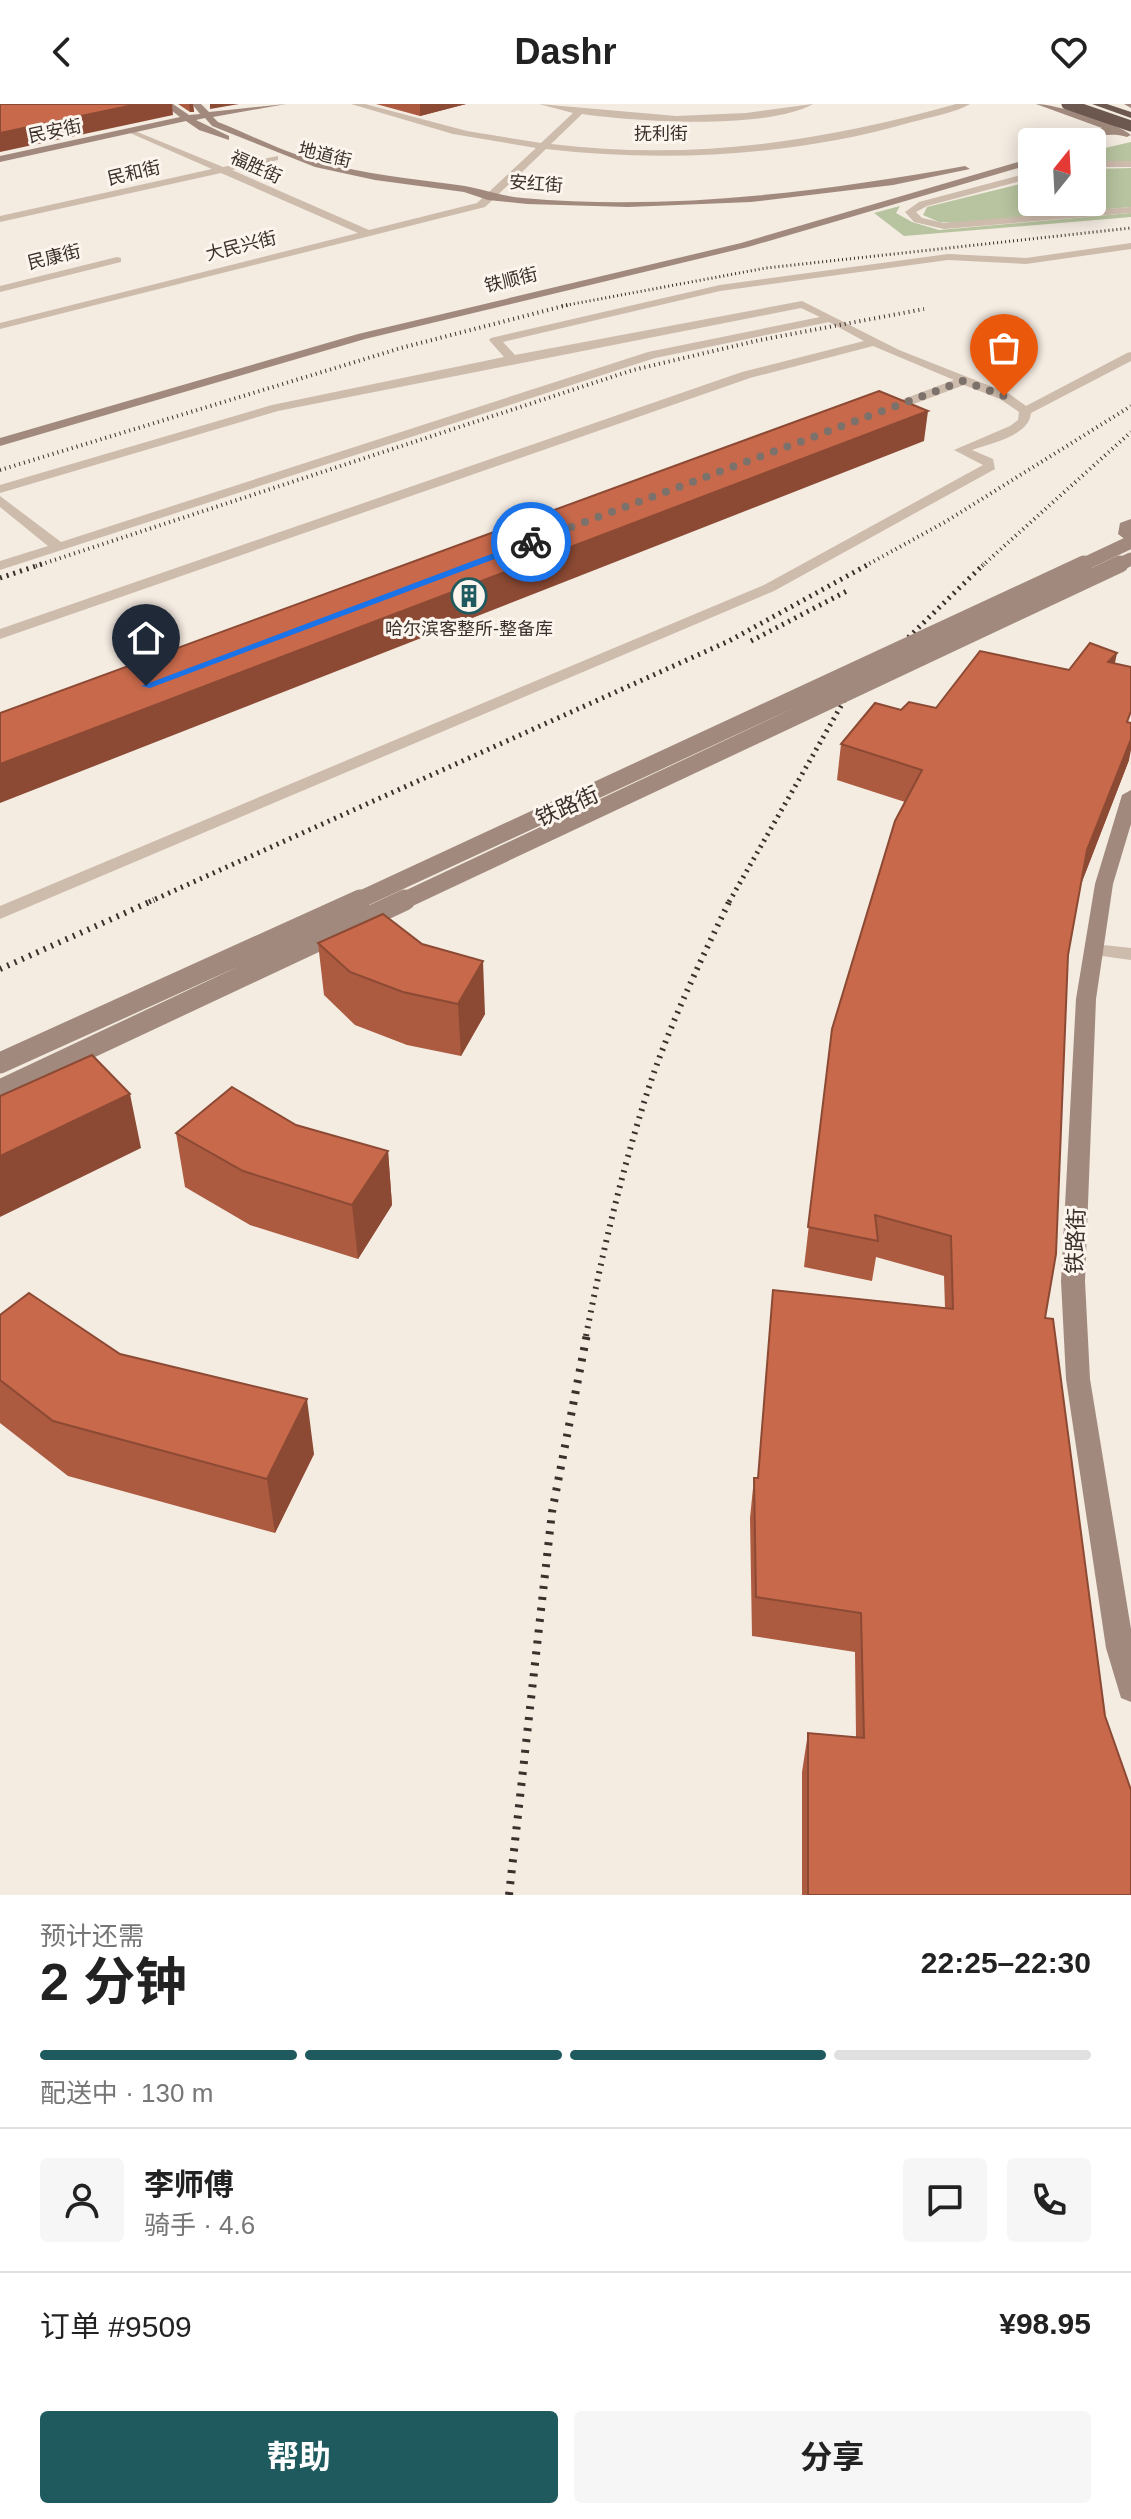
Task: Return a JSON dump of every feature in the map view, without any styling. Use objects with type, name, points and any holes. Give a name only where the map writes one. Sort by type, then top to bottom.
[{"type":"highway","points":[[1067,104],[1130,130]]},
{"type":"highway","points":[[1097,104],[1131,115]]},
{"type":"main road","name":"地道街","points":[[167,104],[202,128],[275,158],[345,178],[488,197]]},
{"type":"main road","name":"安红街","points":[[196,104],[215,124],[254,143],[315,164],[375,177],[466,189],[488,197],[575,203],[714,202],[893,182],[1018,156]]},
{"type":"main road","points":[[210,116],[242,104]]},
{"type":"main road","points":[[210,116],[262,104]]},
{"type":"main road","points":[[210,116],[282,104]]},
{"type":"main road","points":[[1040,104],[1110,128],[1130,130]]},
{"type":"main road","name":"民安街","points":[[0,159],[210,116]]},
{"type":"main road","points":[[1106,129],[1110,128]]},
{"type":"main road","points":[[1106,139],[1130,130]]},
{"type":"main road","name":"铁顺街","points":[[0,442],[362,336],[744,245],[1018,165]]},
{"type":"main road","name":"铁路街","points":[[0,1063],[633,776],[1131,541],[1125,534],[1125,526],[1131,523]]},
{"type":"main road","points":[[0,1090],[1131,559]]},
{"type":"main road","name":"铁路街","points":[[1131,795],[1104,884],[1086,999],[1074,1309],[1078,1379],[1120,1648],[1131,1689]]},
{"type":"street","name":"抚利街","points":[[355,104],[468,134],[544,144],[670,150],[760,147],[859,134],[966,104]]},
{"type":"street","points":[[543,104],[579,112],[698,117],[809,104]]},
{"type":"street","points":[[488,197],[579,112]]},
{"type":"street","name":"福胜街","points":[[133,131],[367,233]]},
{"type":"street","name":"民和街","points":[[0,219],[275,158]]},
{"type":"street","points":[[1106,164],[1131,164]]},
{"type":"street","points":[[1018,179],[923,204],[910,212],[918,220],[968,226],[1070,216]]},
{"type":"street","name":"大民兴街","points":[[0,326],[481,205],[488,197]]},
{"type":"street","points":[[1106,212],[1131,210]]},
{"type":"street","points":[[512,359],[495,340],[720,288],[934,258],[1026,261],[1131,246]]},
{"type":"street","name":"民康街","points":[[0,289],[117,260]]},
{"type":"street","points":[[0,489],[276,408],[802,304],[874,342],[1004,396],[1025,411]]},
{"type":"street","points":[[0,566],[652,355],[831,318]]},
{"type":"street","points":[[0,634],[746,375],[874,342]]},
{"type":"street","points":[[1025,411],[1131,356]]},
{"type":"street","points":[[859,419],[963,381]]},
{"type":"street","points":[[0,913],[769,588],[990,466],[988,462],[961,450],[1015,429],[1024,421],[1025,411]]},
{"type":"street","points":[[0,500],[59,547]]},
{"type":"street","points":[[1094,950],[1131,954]]},
{"type":"green space","points":[[1131,142],[1131,163],[1106,162],[1106,148]]},
{"type":"green space","points":[[1131,168],[1131,207],[1106,209],[1106,169]]},
{"type":"green space","points":[[1018,184],[1018,216],[1032,216],[939,222],[923,215],[927,207]]},
{"type":"green space","points":[[900,206],[896,213],[912,222],[939,230],[1131,213],[1131,217],[904,236],[874,213]]},
{"type":"building","points":[[0,104],[138,104],[0,133]]},
{"type":"building","points":[[879,391],[928,411],[0,764],[0,713]]},
{"type":"building","points":[[1090,643],[1117,653],[1108,662],[1131,667],[1131,711],[1127,722],[1131,723],[1131,739],[1087,850],[1068,955],[1056,1254],[1045,1318],[1053,1319],[1105,1716],[1131,1790],[1131,1895],[808,1895],[808,1733],[864,1738],[861,1613],[756,1597],[754,1478],[758,1478],[773,1290],[953,1309],[951,1236],[875,1215],[878,1241],[808,1227],[832,1029],[895,821],[922,770],[841,744],[875,703],[901,710],[909,702],[936,708],[980,651],[1069,670]]},
{"type":"building","points":[[383,914],[422,944],[483,961],[458,1004],[403,992],[350,972],[318,943]]},
{"type":"building","points":[[92,1055],[130,1094],[0,1156],[0,1096]]},
{"type":"building","points":[[232,1087],[296,1125],[388,1151],[352,1205],[243,1171],[176,1133]]},
{"type":"building","points":[[29,1293],[120,1354],[307,1399],[267,1479],[53,1421],[0,1380],[0,1315]]},
{"type":"railway","points":[[567,305],[766,268],[1131,228]]},
{"type":"railway","points":[[567,305],[571,304]]},
{"type":"railway","points":[[0,470],[401,348],[567,305]]},
{"type":"railway","points":[[562,306],[567,305]]},
{"type":"railway","points":[[36,566],[633,370],[760,340],[924,309]]},
{"type":"railway","points":[[865,566],[945,522],[1131,406]]},
{"type":"railway","points":[[982,566],[1131,432]]},
{"type":"railway","points":[[36,566],[42,564]]},
{"type":"railway","points":[[149,902],[729,641],[869,564]]},
{"type":"railway","points":[[729,901],[845,699],[984,564]]},
{"type":"railway","points":[[0,578],[36,566]]},
{"type":"railway","points":[[751,641],[847,591]]},
{"type":"railway","points":[[0,969],[154,900]]},
{"type":"railway","points":[[586,1336],[618,1193],[651,1082],[682,1003],[729,901]]},
{"type":"railway","points":[[509,1895],[552,1512],[587,1334]]},
{"type":"way so far","points":[[531,542],[963,381],[1004,396]]},
{"type":"place","name":"哈尔滨客整所-整备库","points":[[469,596]]},
{"type":"route","points":[[146,686],[531,542]]}]
